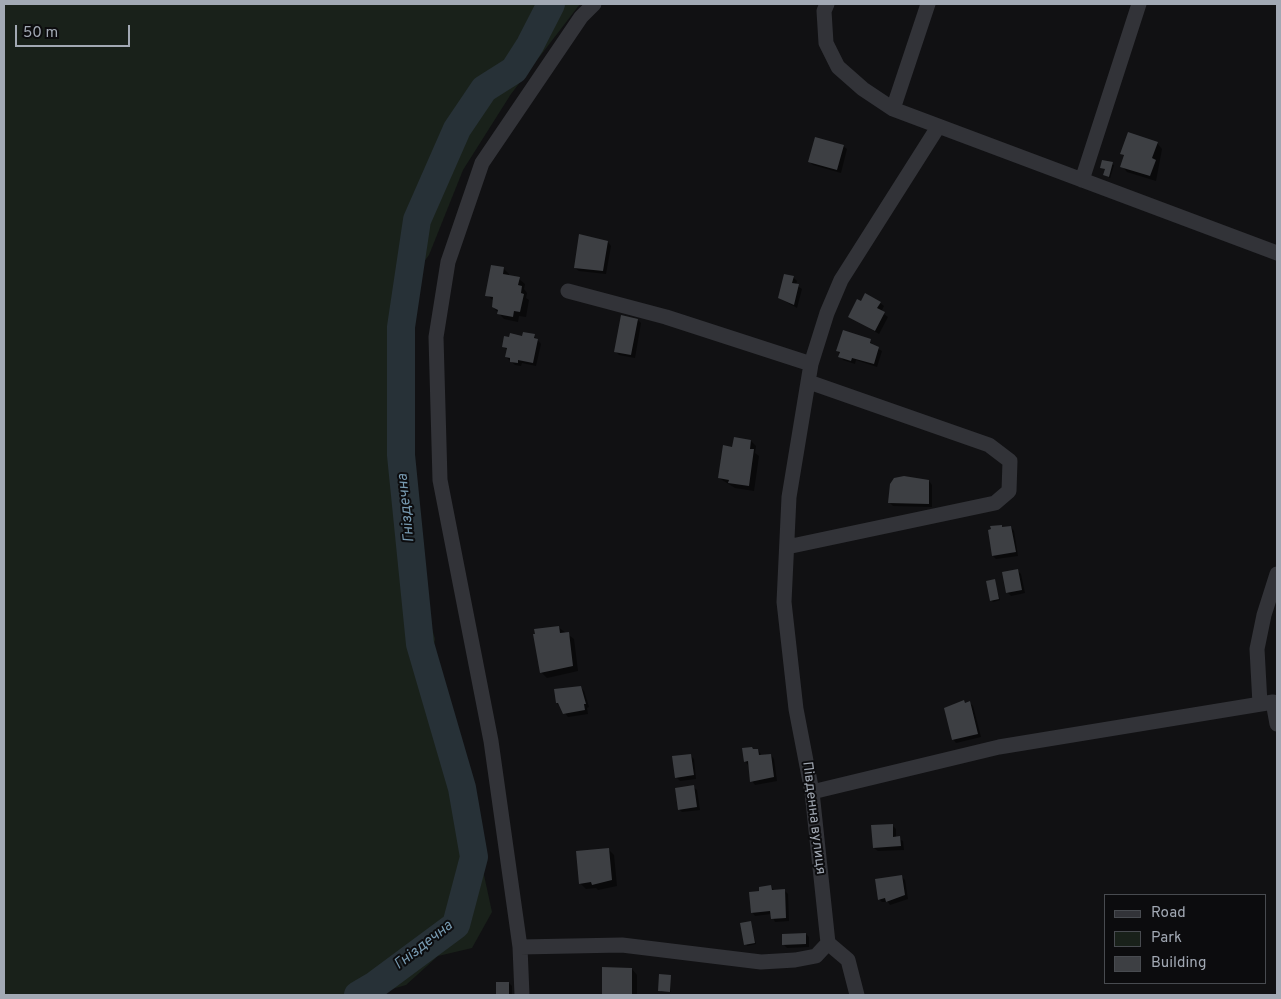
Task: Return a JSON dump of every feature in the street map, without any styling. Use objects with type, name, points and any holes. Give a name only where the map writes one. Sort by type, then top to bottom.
[{"type":"street","points":[[522,995],[520,947],[491,741],[440,480],[436,337],[448,262],[482,163],[581,17],[594,4]]},
{"type":"street","points":[[827,4],[824,12],[826,43],[838,67],[863,90],[893,109],[1082,180],[1276,249]]},
{"type":"street","points":[[893,109],[928,4]]},
{"type":"street","points":[[1082,180],[1140,4]]},
{"type":"street","name":"Південна вулиця","points":[[828,943],[812,792],[796,709],[784,602],[789,497],[811,364],[827,312],[841,280],[938,127]]},
{"type":"street","points":[[568,291],[666,317],[811,364]]},
{"type":"street","points":[[787,547],[995,503],[1009,491],[1010,461],[989,445],[809,382]]},
{"type":"street","points":[[1260,704],[1258,649],[1264,615],[1277,574]]},
{"type":"street","points":[[812,792],[999,747],[1273,702],[1277,724]]},
{"type":"street","points":[[520,947],[622,945],[762,962],[795,960],[816,956],[828,943],[848,960],[857,995]]},
{"type":"green space","points":[[4,4],[580,4],[511,94],[463,170],[429,255],[398,297],[389,391],[396,525],[406,569],[426,607],[435,639],[428,683],[440,718],[455,733],[448,781],[471,815],[492,912],[472,948],[438,956],[406,985],[378,995],[4,995]]},
{"type":"building","points":[[1128,132],[1158,142],[1152,158],[1156,160],[1150,176],[1120,167],[1124,155],[1120,154]]},
{"type":"building","points":[[815,137],[844,145],[837,170],[808,162]]},
{"type":"building","points":[[1102,160],[1113,162],[1109,177],[1103,175],[1105,169],[1100,168]]},
{"type":"building","points":[[579,234],[608,241],[603,271],[574,268]]},
{"type":"building","points":[[491,265],[504,267],[503,274],[520,277],[518,285],[522,286],[521,293],[524,294],[520,312],[514,311],[513,317],[497,314],[498,310],[492,307],[493,297],[485,296]]},
{"type":"building","points":[[784,274],[794,276],[792,283],[799,284],[794,305],[778,298]]},
{"type":"building","points":[[865,293],[881,302],[877,308],[885,312],[875,331],[848,317],[857,299],[861,301]]},
{"type":"building","points":[[621,315],[638,319],[631,355],[614,352]]},
{"type":"building","points":[[843,330],[871,339],[870,343],[879,347],[874,364],[852,358],[851,361],[838,357],[840,352],[836,351]]},
{"type":"building","points":[[523,332],[535,334],[534,338],[538,339],[533,363],[518,360],[518,363],[510,362],[510,358],[505,357],[507,348],[502,347],[504,336],[509,337],[510,333],[522,336]]},
{"type":"building","points":[[734,437],[751,440],[750,449],[754,449],[749,486],[728,483],[729,480],[718,478],[723,445],[732,447]]},
{"type":"building","points":[[904,476],[929,480],[929,504],[888,503],[890,484],[894,478]]},
{"type":"building","points":[[1002,525],[1002,527],[1011,526],[1016,552],[992,556],[988,530],[991,529],[990,526]]},
{"type":"building","points":[[1018,569],[1022,590],[1006,593],[1002,572]]},
{"type":"building","points":[[995,579],[999,599],[990,601],[986,581]]},
{"type":"building","points":[[559,626],[560,633],[569,632],[573,666],[540,673],[533,634],[535,634],[534,629]]},
{"type":"building","points":[[581,686],[586,704],[584,704],[585,710],[563,714],[558,703],[556,703],[554,689]]},
{"type":"building","points":[[964,700],[965,703],[970,701],[978,734],[952,740],[944,708]]},
{"type":"building","points":[[752,747],[753,749],[758,749],[759,755],[771,754],[774,777],[750,782],[748,761],[744,762],[742,748]]},
{"type":"building","points":[[691,754],[694,775],[675,778],[672,756]]},
{"type":"building","points":[[694,785],[697,807],[678,810],[675,788]]},
{"type":"building","points":[[893,824],[893,837],[900,836],[901,846],[873,848],[871,825]]},
{"type":"building","points":[[609,848],[612,880],[592,885],[591,882],[579,884],[576,851]]},
{"type":"building","points":[[902,875],[905,895],[886,902],[885,898],[878,900],[875,879]]},
{"type":"building","points":[[771,885],[772,890],[785,889],[786,918],[771,919],[770,911],[751,913],[749,892],[759,891],[759,887]]},
{"type":"building","points":[[751,921],[755,943],[744,945],[740,923]]},
{"type":"building","points":[[806,933],[806,944],[782,945],[782,934]]},
{"type":"building","points":[[602,967],[632,968],[632,995],[602,995]]},
{"type":"building","points":[[659,974],[671,975],[670,992],[658,991]]},
{"type":"building","points":[[496,982],[509,982],[509,995],[496,995]]},
{"type":"waterway","name":"Гніздечна","points":[[358,995],[375,985],[456,925],[474,857],[462,788],[420,644],[401,455],[401,327],[417,220],[457,129],[484,89],[514,70],[530,45],[551,4]]}]
